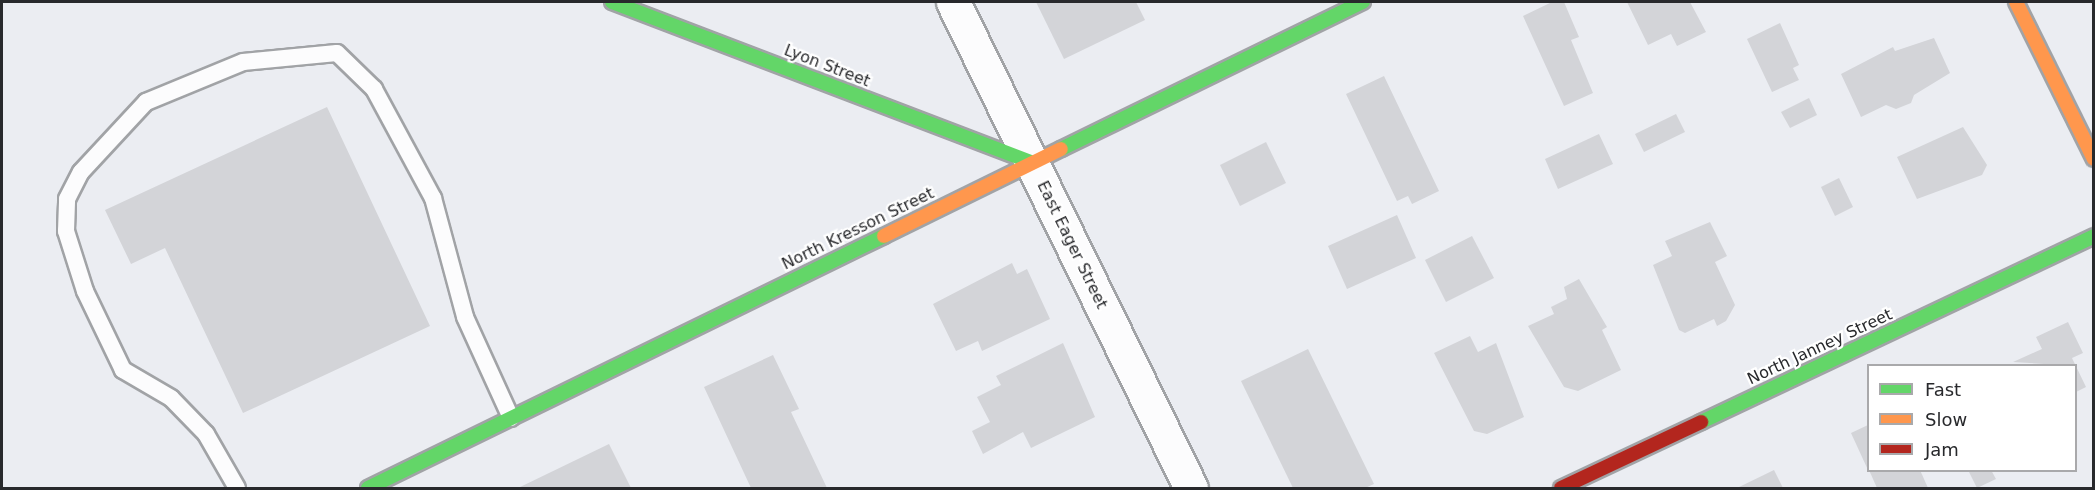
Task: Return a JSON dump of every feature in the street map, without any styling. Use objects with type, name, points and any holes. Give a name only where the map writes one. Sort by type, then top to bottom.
[{"type":"street","name":"Lyon Street","points":[[612,2],[1031,162]]},
{"type":"street","name":"East Eager Street","points":[[953,2],[1191,489]]},
{"type":"street","name":"North Kresson Street","points":[[368,489],[1031,162],[1363,2]]},
{"type":"street","points":[[2016,2],[2094,159]]},
{"type":"street","name":"North Janney Street","points":[[1562,489],[2094,236]]},
{"type":"lane","points":[[237,489],[206,434],[171,398],[123,370],[85,291],[66,231],[67,199],[81,172],[146,102],[243,63],[337,53],[374,89],[433,198],[465,317],[511,418]]},
{"type":"building","points":[[1036,2],[1136,2],[1145,20],[1064,59]]},
{"type":"building","points":[[1552,2],[1564,2],[1579,37],[1571,40],[1593,93],[1564,106],[1523,16]]},
{"type":"building","points":[[1627,2],[1690,2],[1706,32],[1677,46],[1671,34],[1648,45]]},
{"type":"building","points":[[1780,23],[1799,65],[1793,68],[1799,80],[1772,92],[1747,39]]},
{"type":"building","points":[[1934,38],[1950,73],[1914,95],[1911,103],[1896,109],[1886,105],[1861,117],[1841,74],[1893,47],[1895,51]]},
{"type":"building","points":[[1384,76],[1439,191],[1412,204],[1408,196],[1397,201],[1346,94]]},
{"type":"building","points":[[1809,98],[1817,115],[1790,128],[1781,112]]},
{"type":"building","points":[[327,107],[430,326],[243,413],[165,248],[131,264],[105,210]]},
{"type":"building","points":[[1676,114],[1685,132],[1644,152],[1635,134]]},
{"type":"building","points":[[1963,127],[1987,165],[1982,175],[1917,199],[1897,157]]},
{"type":"building","points":[[1599,134],[1613,164],[1558,189],[1545,159]]},
{"type":"building","points":[[1266,142],[1286,183],[1240,206],[1220,165]]},
{"type":"building","points":[[1839,178],[1853,207],[1835,216],[1821,187]]},
{"type":"building","points":[[1397,215],[1416,258],[1347,289],[1328,246]]},
{"type":"building","points":[[1710,222],[1727,256],[1715,262],[1735,305],[1726,321],[1717,326],[1714,319],[1685,333],[1679,330],[1653,265],[1672,256],[1665,241]]},
{"type":"building","points":[[1472,236],[1494,278],[1446,302],[1425,260]]},
{"type":"building","points":[[1012,263],[1017,274],[1027,269],[1050,319],[982,351],[978,341],[956,351],[933,304]]},
{"type":"building","points":[[1579,279],[1607,327],[1602,330],[1621,370],[1578,391],[1564,387],[1528,326],[1554,314],[1551,307],[1567,299],[1564,287]]},
{"type":"building","points":[[2068,322],[2083,353],[2072,358],[2075,364],[2013,362],[2042,349],[2036,337]]},
{"type":"building","points":[[1470,336],[1478,352],[1496,343],[1524,417],[1487,434],[1474,431],[1434,353]]},
{"type":"building","points":[[1063,343],[1095,417],[1031,448],[1023,432],[983,454],[972,431],[990,422],[977,397],[1001,385],[996,376]]},
{"type":"building","points":[[1308,349],[1374,484],[1365,488],[1293,488],[1241,381]]},
{"type":"building","points":[[773,355],[799,409],[791,412],[827,488],[751,488],[704,387]]},
{"type":"building","points":[[2077,368],[2086,387],[2077,392]]},
{"type":"building","points":[[1867,425],[1867,468],[1851,433]]},
{"type":"building","points":[[609,444],[631,488],[518,488]]},
{"type":"building","points":[[1774,470],[1783,488],[1737,488]]},
{"type":"building","points":[[1870,472],[1921,472],[1928,488],[1877,488]]},
{"type":"building","points":[[1969,472],[1992,472],[1996,479],[1977,488]]},
{"type":"traffic: fast","points":[[612,2],[1031,162]]},
{"type":"traffic: fast","points":[[1061,149],[1363,2]]},
{"type":"traffic: fast","points":[[368,488],[884,236]]},
{"type":"traffic: fast","points":[[1701,422],[2094,236]]},
{"type":"traffic: slow","points":[[2016,2],[2094,159]]},
{"type":"traffic: slow","points":[[884,236],[1061,149]]},
{"type":"traffic: jam","points":[[1561,488],[1701,422]]}]
